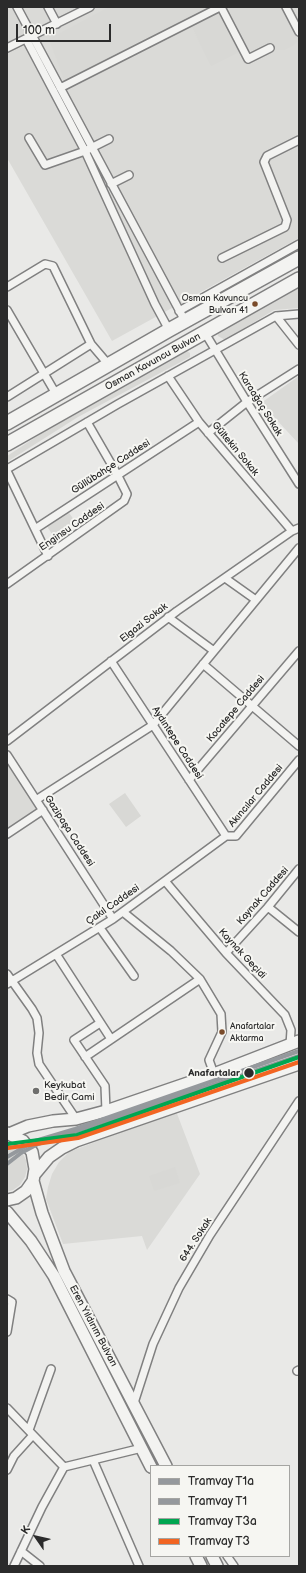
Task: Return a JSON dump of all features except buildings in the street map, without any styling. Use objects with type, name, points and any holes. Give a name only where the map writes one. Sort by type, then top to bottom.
[{"type":"highway","name":"Osman Kavuncu Bulvarı","points":[[8,421],[168,330],[182,316],[299,258]]},
{"type":"highway","name":"Osman Kavuncu Bulvarı","points":[[7,444],[205,333],[299,278]]},
{"type":"main road","points":[[8,1134],[28,1126],[53,1121],[76,1119],[106,1111],[214,1074],[294,1043]]},
{"type":"main road","points":[[7,1200],[21,1194],[49,1157],[76,1141],[299,1064]]},
{"type":"main road","name":"Eren Yıldırım Bulvarı","points":[[8,1134],[23,1141],[32,1152],[35,1163],[33,1178],[45,1222],[64,1270],[165,1465]]},
{"type":"main road","name":"Eren Yıldırım Bulvarı","points":[[7,1212],[34,1245],[54,1276],[150,1465]]},
{"type":"main road","points":[[196,1557],[201,1566]]},
{"type":"main road","points":[[212,1557],[217,1566]]},
{"type":"street","points":[[17,7],[29,37],[85,151],[168,330]]},
{"type":"street","points":[[48,7],[57,24]]},
{"type":"street","points":[[7,48],[90,7]]},
{"type":"street","points":[[60,88],[221,7],[248,59],[270,48]]},
{"type":"street","points":[[286,7],[299,32]]},
{"type":"street","points":[[29,37],[60,88],[182,316],[299,244]]},
{"type":"street","points":[[29,138],[46,164],[85,151],[109,139]]},
{"type":"street","points":[[222,258],[285,227],[287,220],[264,162],[267,156],[299,140]]},
{"type":"street","points":[[112,184],[129,175]]},
{"type":"street","points":[[7,286],[45,264],[53,266],[91,344],[108,364]]},
{"type":"street","points":[[7,310],[56,394]]},
{"type":"street","points":[[48,556],[7,470],[87,422],[276,316],[299,314]]},
{"type":"street","points":[[276,316],[299,345]]},
{"type":"street","name":"Karaağaç Sokak","points":[[205,333],[299,484]]},
{"type":"street","points":[[7,397],[91,344]]},
{"type":"street","points":[[208,433],[247,402],[299,369]]},
{"type":"street","name":"Gültekin Sokak","points":[[168,376],[199,422],[292,532]]},
{"type":"street","name":"Enginsu Caddesi","points":[[7,584],[122,504],[126,494],[117,474],[87,422]]},
{"type":"street","name":"Güllübahçe Caddesi","points":[[35,529],[117,474],[199,422]]},
{"type":"street","name":"Elgazi Sokak","points":[[7,741],[168,617],[299,528]]},
{"type":"street","points":[[36,800],[153,725],[299,548]]},
{"type":"street","points":[[225,578],[256,600]]},
{"type":"street","points":[[168,617],[214,652]]},
{"type":"street","name":"Kocatepe Caddesi","points":[[189,780],[299,651]]},
{"type":"street","name":"Aydıntepe Caddesi","points":[[111,661],[226,836]]},
{"type":"street","points":[[203,664],[299,746]]},
{"type":"street","name":"Gazipaşa Caddesi","points":[[7,755],[113,920]]},
{"type":"street","name":"Akıncılar Caddesi","points":[[226,836],[236,836],[299,760]]},
{"type":"street","points":[[7,834],[43,810]]},
{"type":"street","name":"Çakıl Caddesi","points":[[9,983],[113,920],[226,836]]},
{"type":"street","name":"Kaynak Caddesi","points":[[226,953],[268,907],[299,869]]},
{"type":"street","name":"Kaynak Geçidi","points":[[165,881],[226,953],[285,1015],[294,1043]]},
{"type":"street","points":[[268,907],[299,932]]},
{"type":"street","points":[[123,912],[171,950],[200,979],[221,1014],[222,1032],[209,1060],[214,1074]]},
{"type":"street","points":[[100,928],[134,976]]},
{"type":"street","points":[[56,954],[111,1040]]},
{"type":"street","points":[[7,974],[9,983],[32,1009],[37,1018],[39,1033],[37,1053],[39,1064],[76,1119]]},
{"type":"street","points":[[86,1058],[200,979]]},
{"type":"street","points":[[100,1023],[74,1040],[105,1086],[106,1111]]},
{"type":"street","name":"644. Sokak","points":[[134,1403],[153,1344],[179,1288],[199,1252],[299,1101]]},
{"type":"street","points":[[7,1299],[12,1302],[7,1332]]},
{"type":"street","points":[[7,1470],[14,1456],[31,1433],[51,1369]]},
{"type":"street","points":[[7,1408],[64,1468]]},
{"type":"street","points":[[14,1566],[42,1508],[64,1468],[142,1448]]},
{"type":"street","points":[[93,1460],[139,1566]]},
{"type":"street","points":[[21,1551],[40,1566]]},
{"type":"street","points":[[228,1557],[234,1566]]},
{"type":"shaded area","points":[[7,7],[299,7],[299,238],[112,341],[7,158]]},
{"type":"shaded area","points":[[7,7],[15,7],[29,35],[7,46]]},
{"type":"shaded area","points":[[109,7],[216,7],[65,82],[49,39]]},
{"type":"shaded area","points":[[232,7],[285,7],[298,33],[298,40],[293,46],[284,50],[275,50],[269,47],[253,55],[249,47],[211,66],[192,27]]},
{"type":"shaded area","points":[[299,287],[299,308],[274,310],[225,340],[218,336],[217,333]]},
{"type":"shaded area","points":[[187,351],[190,353],[190,357],[78,417],[7,462],[7,456],[80,408]]},
{"type":"shaded area","points":[[299,376],[299,444],[261,403]]},
{"type":"shaded area","points":[[67,510],[77,524],[56,540],[46,525]]},
{"type":"shaded area","points":[[7,760],[39,810],[7,831]]},
{"type":"shaded area","points":[[125,793],[141,816],[126,827],[109,804]]},
{"type":"shaded area","points":[[176,1111],[200,1174],[147,1250],[142,1236],[63,1244],[46,1199],[52,1174],[59,1162],[69,1152]]},
{"type":"shaded area","points":[[7,1142],[16,1145],[22,1152],[26,1160],[27,1169],[25,1177],[20,1185],[7,1192]]},
{"type":"shaded area","points":[[175,1167],[180,1183],[154,1191],[149,1176]]},
{"type":"tram line","name":"T1","points":[[7,1157],[35,1141],[75,1129],[299,1051]]},
{"type":"tram line","name":"T1a","points":[[7,1164],[21,1153],[38,1144],[299,1056]]},
{"type":"tram line","name":"T3a","points":[[8,1144],[77,1135],[299,1057]]},
{"type":"tram line","name":"T3","points":[[8,1148],[78,1138],[299,1062]]},
{"type":"place","name":"Osman Kavuncu Bulvarı 41","points":[[255,304]]},
{"type":"place","name":"Anafartalar Aktarma","points":[[222,1032]]},
{"type":"place","name":"Anafartalar","points":[[249,1073]]},
{"type":"place","name":"Keykubat Bedir Cami","points":[[36,1091]]}]
